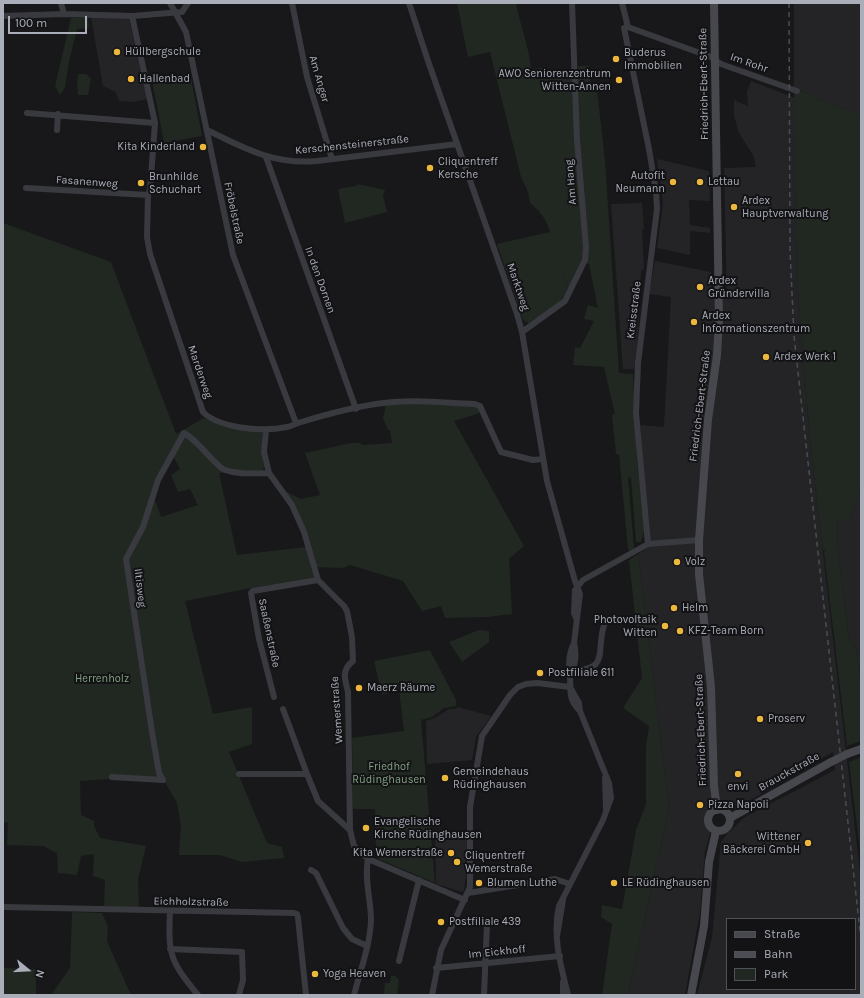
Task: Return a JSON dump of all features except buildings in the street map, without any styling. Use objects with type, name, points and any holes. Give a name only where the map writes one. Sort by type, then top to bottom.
[{"type":"street","points":[[61,3],[64,14]]},
{"type":"street","name":"Fröbelstraße","points":[[170,3],[186,32],[233,255],[296,423]]},
{"type":"street","points":[[3,16],[64,14],[132,16],[175,13],[182,12],[188,3]]},
{"type":"street","name":"Am Anger","points":[[292,3],[307,77],[332,159]]},
{"type":"street","name":"Marktweg","points":[[409,3],[522,332],[543,459],[552,500],[575,581],[578,586]]},
{"type":"street","name":"Am Hang","points":[[522,332],[565,302],[585,260],[586,247],[577,140],[572,3]]},
{"type":"street","name":"Kreisstraße","points":[[622,3],[628,27],[624,28],[627,46],[637,86],[656,191],[657,209],[638,363],[636,413],[648,544]]},
{"type":"street","name":"Friedrich-Ebert-Straße","points":[[691,995],[704,926],[709,862],[716,831],[711,827],[709,820],[711,813],[717,810],[714,786],[711,687],[699,574],[699,540],[708,420],[717,355],[719,320],[714,3]]},
{"type":"street","name":"Marderweg","points":[[132,16],[155,123],[150,190],[148,195],[147,237],[150,254],[203,412],[210,419],[225,425],[266,430],[288,427],[296,423],[384,403],[475,404],[480,406],[501,452],[533,460],[543,459]]},
{"type":"street","name":"Im Rohr","points":[[628,27],[711,57],[721,64],[797,91]]},
{"type":"street","points":[[27,113],[58,114],[155,123]]},
{"type":"street","points":[[57,130],[58,114]]},
{"type":"street","name":"Kerschensteinerstraße","points":[[207,130],[266,157],[294,162],[457,144]]},
{"type":"street","name":"In den Dornen","points":[[266,157],[356,409]]},
{"type":"street","name":"Fasanenweg","points":[[26,188],[148,195]]},
{"type":"street","name":"Wemerstraße","points":[[266,430],[264,452],[269,473],[292,505],[304,532],[318,580],[344,606],[347,611],[355,663],[346,667],[344,672],[348,692],[350,830],[354,846],[368,859],[465,900]]},
{"type":"street","name":"Iltisweg","points":[[112,777],[163,780],[159,773],[152,732],[126,559],[143,527],[158,480],[184,433],[191,437],[224,470],[243,473],[269,473]]},
{"type":"street","points":[[563,995],[563,978],[557,936],[563,899],[610,803],[611,792],[580,710],[579,703],[570,687],[570,651],[574,643],[580,594],[578,586],[590,576],[648,544],[699,540]]},
{"type":"street","name":"Saaßenstraße","points":[[274,697],[259,639],[251,593],[253,591],[318,580]]},
{"type":"street","points":[[571,670],[586,671],[596,664],[600,654],[602,630],[606,620]]},
{"type":"street","points":[[432,995],[436,968],[441,950],[468,893],[470,807],[482,736],[510,695],[518,687],[537,682],[570,687]]},
{"type":"street","points":[[283,709],[318,801],[350,830]]},
{"type":"street","name":"Brauckstraße","points":[[730,818],[831,762],[861,749]]},
{"type":"street","points":[[239,774],[307,774]]},
{"type":"street","points":[[716,831],[726,829],[729,825],[730,818],[726,812],[717,810]]},
{"type":"street","points":[[354,995],[368,946],[371,922],[366,870],[368,859]]},
{"type":"street","points":[[311,870],[316,873],[343,928],[352,939],[368,946]]},
{"type":"street","points":[[468,893],[555,879],[570,884]]},
{"type":"street","points":[[399,961],[419,880]]},
{"type":"street","name":"Eichholzstraße","points":[[3,907],[297,914],[306,995]]},
{"type":"street","points":[[170,911],[170,949],[172,960],[198,995]]},
{"type":"street","points":[[484,995],[487,924]]},
{"type":"street","points":[[170,949],[242,952],[243,980],[239,995]]},
{"type":"street","name":"Im Eickhoff","points":[[436,968],[560,956]]},
{"type":"street","points":[[563,978],[568,995]]},
{"type":"shaded area","points":[[794,3],[861,3],[861,114],[829,104],[794,87]]},
{"type":"shaded area","name":"Hüllbergschule","points":[[91,17],[129,19],[147,99],[134,102],[119,101],[116,92],[103,86]]},
{"type":"shaded area","points":[[751,81],[795,98],[798,291],[810,441],[861,880],[861,995],[697,995],[712,937],[721,842],[745,817],[835,770],[833,752],[732,811],[722,807],[711,809],[706,819],[710,833],[705,851],[700,912],[685,995],[628,995],[669,807],[638,554],[650,546],[640,425],[664,427],[671,297],[649,294],[655,261],[711,272],[712,298],[727,298],[724,168],[756,167],[754,157],[739,133],[734,116],[734,100],[748,106],[747,92]]},
{"type":"shaded area","points":[[657,159],[709,171],[710,201],[689,200],[690,225],[710,228],[710,233],[690,231],[690,255],[657,248],[663,203]]},
{"type":"shaded area","points":[[642,203],[644,268],[641,271],[637,347],[634,369],[623,369],[611,204]]},
{"type":"shaded area","points":[[861,485],[861,682],[855,645],[849,642],[838,548],[837,519],[849,521]]},
{"type":"shaded area","points":[[458,707],[491,716],[476,737],[472,760],[427,764],[426,721],[435,718],[449,709],[456,709]]},
{"type":"shaded area","name":"Kita Wemerstraße","points":[[435,833],[467,833],[466,874],[464,890],[462,892],[436,884]]},
{"type":"green space","points":[[457,3],[516,3],[531,69],[543,68],[544,79],[579,77],[578,66],[589,66],[591,89],[597,90],[605,161],[619,373],[633,374],[637,462],[645,528],[641,542],[636,542],[631,478],[628,477],[634,548],[630,551],[628,549],[619,454],[616,454],[612,415],[615,414],[604,367],[573,365],[575,347],[580,348],[594,321],[584,319],[588,305],[598,308],[589,264],[582,262],[568,291],[561,267],[568,292],[558,303],[529,323],[523,320],[497,244],[550,232],[543,216],[530,203],[528,192],[521,177],[490,52],[468,57]]},
{"type":"green space","points":[[71,18],[88,18],[89,28],[77,29],[69,61],[65,88],[60,95],[55,86]]},
{"type":"green space","points":[[190,73],[202,136],[164,143],[152,80]]},
{"type":"green space","points":[[78,74],[86,74],[91,78],[88,95],[78,95]]},
{"type":"green space","points":[[794,87],[829,104],[861,114],[861,485],[849,521],[837,520],[838,548],[849,642],[855,645],[861,681],[861,741],[847,746],[824,552],[826,549],[823,551],[810,441],[798,291]]},
{"type":"green space","points":[[357,184],[385,190],[383,196],[387,212],[345,223],[338,189],[356,186]]},
{"type":"green space","name":"Herrenholz","points":[[3,223],[111,262],[176,434],[204,418],[225,427],[262,431],[262,453],[264,467],[262,471],[243,470],[219,473],[237,555],[306,547],[316,579],[246,589],[185,601],[213,714],[252,707],[252,744],[229,752],[267,843],[282,847],[284,858],[242,862],[220,855],[179,855],[181,826],[177,803],[165,782],[111,779],[80,781],[81,815],[94,821],[94,826],[100,838],[146,846],[138,879],[139,909],[104,908],[105,880],[93,876],[94,854],[81,856],[77,875],[58,873],[57,853],[43,846],[7,845],[8,823],[3,822]],"holes":[[[171,452],[180,469],[171,475],[178,492],[190,489],[198,505],[161,517],[152,492]]]},
{"type":"green space","points":[[386,405],[473,405],[478,407],[480,413],[454,421],[524,546],[509,559],[512,614],[488,617],[445,618],[441,606],[422,611],[403,581],[350,565],[343,568],[315,567],[305,532],[281,489],[301,499],[320,495],[305,453],[351,443],[359,443],[363,445],[392,443],[390,430],[388,430],[383,418]]},
{"type":"green space","points":[[638,554],[669,807],[628,995],[602,995],[612,924],[601,917],[602,905],[622,909],[636,830],[646,804],[646,746],[649,726],[623,708],[642,678],[629,560]]},
{"type":"green space","points":[[479,630],[489,631],[489,642],[462,662],[449,642]]},
{"type":"green space","name":"Friedhof Rüdinghausen","points":[[430,650],[456,700],[456,706],[444,708],[432,717],[421,720],[435,883],[376,858],[375,809],[353,809],[352,738],[404,731],[399,689],[382,695],[374,661]]},
{"type":"green space","points":[[861,757],[861,858],[849,762]]},
{"type":"green space","points":[[72,912],[102,913],[108,926],[107,941],[131,995],[51,995],[70,968]]},
{"type":"green space","points":[[3,968],[36,969],[36,995],[3,995]]},
{"type":"green space","points":[[391,976],[396,976],[396,978],[399,979],[397,995],[384,995],[385,983],[390,983]]},
{"type":"railway","points":[[789,3],[790,250],[794,336],[861,940]]},
{"type":"place","name":"Hüllbergschule","points":[[117,52]]},
{"type":"place","name":"Buderus Immobilien","points":[[616,59]]},
{"type":"place","name":"Hallenbad","points":[[131,79]]},
{"type":"place","name":"AWO Seniorenzentrum Witten-Annen","points":[[619,80]]},
{"type":"place","name":"Kita Kinderland","points":[[203,147]]},
{"type":"place","name":"Cliquentreff Kersche","points":[[430,168]]},
{"type":"place","name":"Autofit Neumann","points":[[673,182]]},
{"type":"place","name":"Lettau","points":[[700,182]]},
{"type":"place","name":"Brunhilde Schuchart","points":[[141,183]]},
{"type":"place","name":"Ardex Hauptverwaltung","points":[[734,207]]},
{"type":"place","name":"Ardex Gründervilla","points":[[700,287]]},
{"type":"place","name":"Ardex Informationszentrum","points":[[694,322]]},
{"type":"place","name":"Ardex Werk 1","points":[[766,357]]},
{"type":"place","name":"Volz","points":[[677,562]]},
{"type":"place","name":"Helm","points":[[674,608]]},
{"type":"place","name":"Photovoltaik Witten","points":[[665,626]]},
{"type":"place","name":"KFZ-Team Born","points":[[680,631]]},
{"type":"place","name":"Postfiliale 611","points":[[540,673]]},
{"type":"place","name":"Maerz Räume","points":[[359,688]]},
{"type":"place","name":"Proserv","points":[[760,719]]},
{"type":"place","name":"envi","points":[[738,774]]},
{"type":"place","name":"Gemeindehaus Rüdinghausen","points":[[445,778]]},
{"type":"place","name":"Pizza Napoli","points":[[700,805]]},
{"type":"place","name":"Evangelische Kirche Rüdinghausen","points":[[366,828]]},
{"type":"place","name":"Wittener Bäckerei GmbH","points":[[808,843]]},
{"type":"place","name":"Kita Wemerstraße","points":[[451,853]]},
{"type":"place","name":"Cliquentreff Wemerstraße","points":[[457,862]]},
{"type":"place","name":"Blumen Luthe","points":[[479,883]]},
{"type":"place","name":"LE Rüdinghausen","points":[[614,883]]},
{"type":"place","name":"Postfiliale 439","points":[[441,922]]},
{"type":"place","name":"Yoga Heaven","points":[[315,974]]}]
